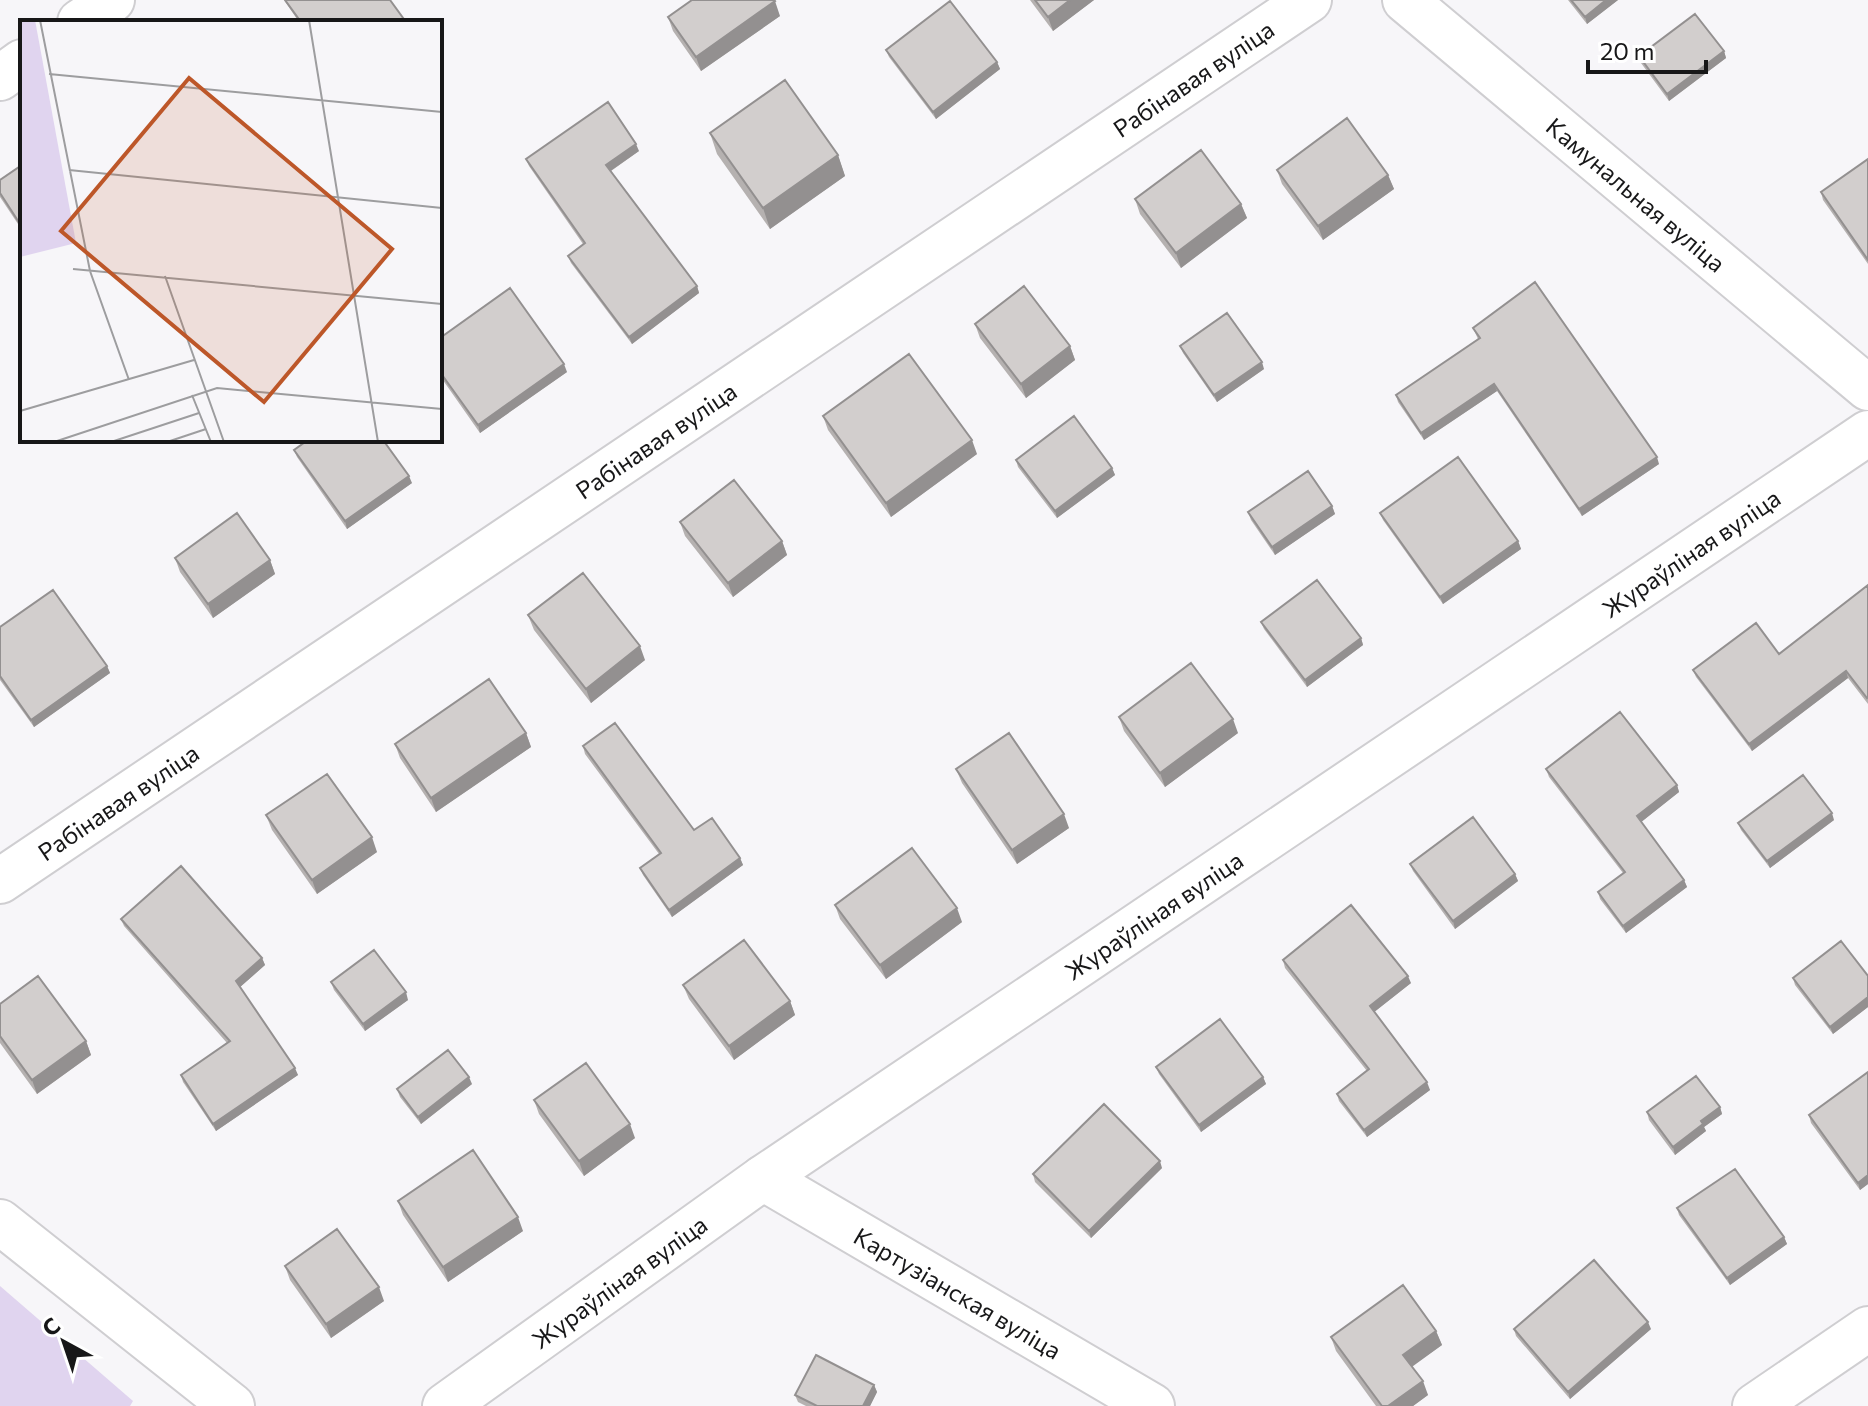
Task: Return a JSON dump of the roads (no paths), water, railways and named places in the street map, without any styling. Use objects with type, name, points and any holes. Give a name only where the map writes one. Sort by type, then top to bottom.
[{"type":"street","points":[[83,20],[112,0]]},
{"type":"street","name":"Рабінавая вуліца","points":[[0,881],[1309,0]]},
{"type":"street","name":"Камунальная вуліца","points":[[1405,0],[1868,388]]},
{"type":"street","points":[[0,78],[20,63]]},
{"type":"street","name":"Жураўліная вуліца","points":[[445,1406],[763,1178],[1868,433]]},
{"type":"street","name":"Картузіанская вуліца","points":[[763,1178],[1152,1406]]},
{"type":"street","points":[[0,1222],[232,1406]]},
{"type":"street","points":[[1755,1406],[1868,1329]]}]
